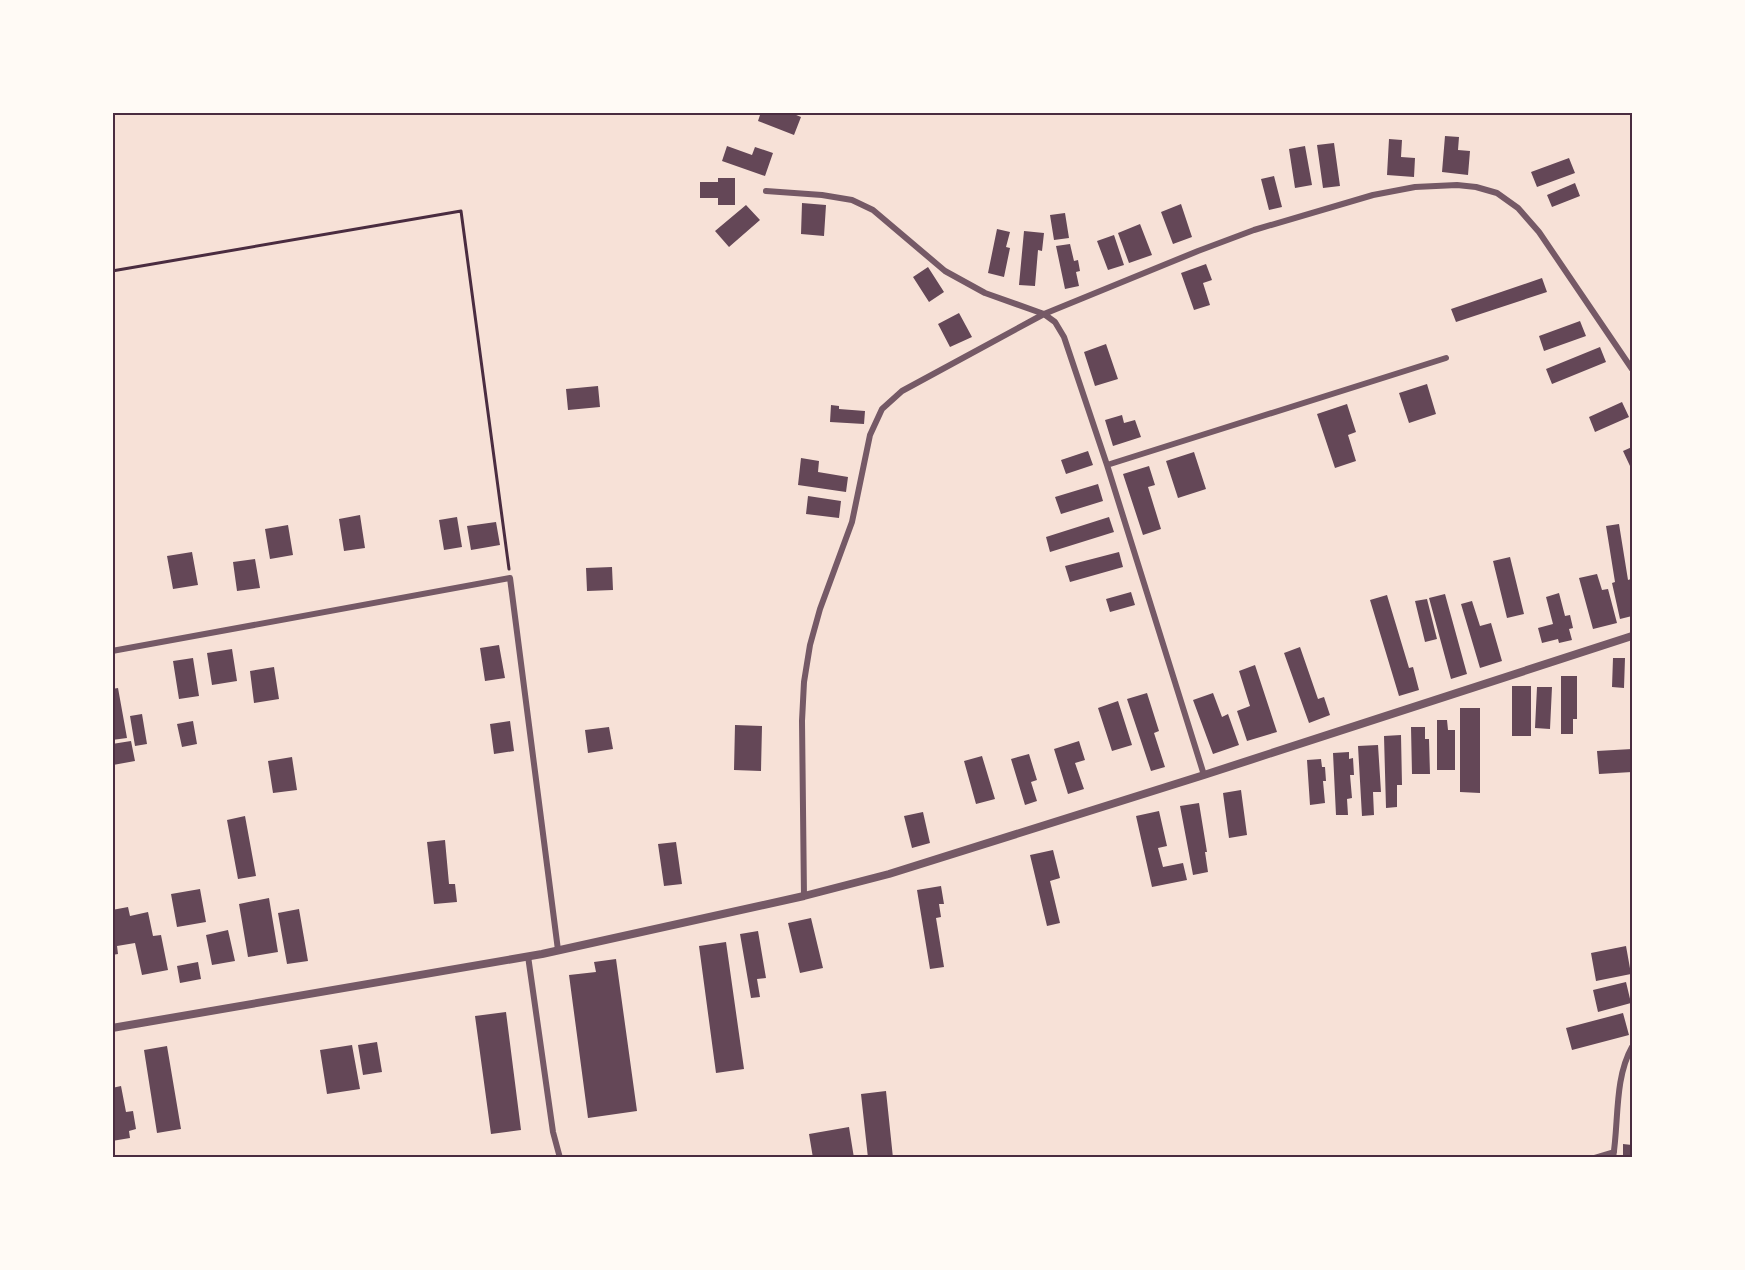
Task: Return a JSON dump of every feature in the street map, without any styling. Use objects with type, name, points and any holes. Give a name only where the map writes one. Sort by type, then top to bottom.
[{"type":"street","points":[[804,896],[802,721],[804,682],[810,645],[820,609],[852,522],[874,422],[882,409],[902,390],[1044,314],[1254,230],[1373,195],[1415,187],[1457,185],[1497,193],[1518,207],[1539,232],[1632,369]]},
{"type":"street","points":[[766,191],[822,195],[852,200],[873,210],[945,271],[963,282],[985,293],[1044,314],[1055,322],[1064,337],[1107,465],[1204,775]]},
{"type":"street","points":[[1107,465],[1446,358]]},
{"type":"street","points":[[112,651],[510,578],[558,950]]},
{"type":"street","points":[[112,1028],[528,956],[804,896],[889,874],[1204,775],[1632,636]]},
{"type":"street","points":[[528,956],[553,1132],[560,1158]]},
{"type":"street","points":[[1594,1158],[1614,1155],[1620,1091],[1624,1068],[1632,1047]]},
{"type":"path","points":[[112,271],[461,211],[510,578]]},
{"type":"building","points":[[761,112],[789,112],[801,117],[794,135],[758,121]]},
{"type":"building","points":[[1445,136],[1459,137],[1458,150],[1470,151],[1468,175],[1442,172]]},
{"type":"building","points":[[1389,139],[1402,140],[1401,157],[1415,158],[1414,177],[1387,175]]},
{"type":"building","points":[[1334,143],[1340,186],[1323,188],[1317,145]]},
{"type":"building","points":[[727,146],[752,155],[755,147],[773,153],[765,176],[722,161]]},
{"type":"building","points":[[1305,146],[1312,185],[1295,188],[1289,149]]},
{"type":"building","points":[[1569,158],[1575,173],[1537,187],[1531,172]]},
{"type":"building","points":[[1274,176],[1282,207],[1269,210],[1261,179]]},
{"type":"building","points":[[718,178],[735,178],[735,205],[718,205],[718,198],[700,198],[700,182],[718,182]]},
{"type":"building","points":[[1575,183],[1580,196],[1552,207],[1547,195]]},
{"type":"building","points":[[802,203],[826,205],[824,236],[801,234]]},
{"type":"building","points":[[1181,204],[1192,237],[1173,244],[1161,212]]},
{"type":"building","points":[[746,205],[760,220],[729,247],[715,231]]},
{"type":"building","points":[[1065,213],[1069,238],[1054,240],[1050,215]]},
{"type":"building","points":[[1140,224],[1152,255],[1129,263],[1118,233]]},
{"type":"building","points":[[997,229],[1010,232],[1006,247],[1010,248],[1004,277],[988,273]]},
{"type":"building","points":[[1024,231],[1044,233],[1042,251],[1038,250],[1035,286],[1019,285]]},
{"type":"building","points":[[1114,235],[1124,265],[1108,270],[1097,241]]},
{"type":"building","points":[[1070,244],[1074,261],[1078,260],[1080,271],[1076,272],[1079,286],[1065,289],[1056,246]]},
{"type":"building","points":[[1206,264],[1212,280],[1203,283],[1210,305],[1194,310],[1181,273]]},
{"type":"building","points":[[928,267],[944,292],[929,302],[913,277]]},
{"type":"building","points":[[1542,278],[1547,292],[1456,322],[1451,309]]},
{"type":"building","points":[[959,313],[972,337],[950,347],[938,324]]},
{"type":"building","points":[[1580,321],[1586,336],[1544,351],[1539,336]]},
{"type":"building","points":[[1106,344],[1118,379],[1095,386],[1084,352]]},
{"type":"building","points":[[1600,347],[1606,362],[1552,384],[1546,369]]},
{"type":"building","points":[[1427,384],[1436,414],[1409,423],[1399,393]]},
{"type":"building","points":[[598,386],[600,407],[568,410],[566,389]]},
{"type":"building","points":[[1622,402],[1629,417],[1595,432],[1589,417]]},
{"type":"building","points":[[1347,404],[1356,432],[1348,435],[1356,461],[1335,468],[1317,414]]},
{"type":"building","points":[[831,405],[839,406],[839,409],[865,411],[864,424],[830,422]]},
{"type":"building","points":[[1122,415],[1124,423],[1135,420],[1141,437],[1113,446],[1105,420]]},
{"type":"building","points":[[1632,447],[1632,465],[1630,466],[1623,451]]},
{"type":"building","points":[[1088,451],[1093,465],[1066,474],[1061,460]]},
{"type":"building","points":[[1194,452],[1206,489],[1178,498],[1166,461]]},
{"type":"building","points":[[801,458],[819,461],[818,472],[848,477],[846,492],[798,485]]},
{"type":"building","points":[[1149,466],[1155,485],[1148,487],[1161,529],[1143,535],[1123,474]]},
{"type":"building","points":[[1098,484],[1103,501],[1061,514],[1055,497]]},
{"type":"building","points":[[808,496],[841,501],[839,518],[806,514]]},
{"type":"building","points":[[360,515],[365,548],[344,551],[339,519]]},
{"type":"building","points":[[457,517],[462,547],[444,550],[439,520]]},
{"type":"building","points":[[1109,517],[1114,532],[1050,552],[1046,537]]},
{"type":"building","points":[[496,522],[500,545],[471,550],[467,526]]},
{"type":"building","points":[[1619,524],[1628,580],[1631,579],[1632,585],[1632,616],[1620,619],[1612,583],[1615,582],[1606,526]]},
{"type":"building","points":[[288,525],[293,555],[270,559],[265,529]]},
{"type":"building","points":[[192,552],[198,585],[173,589],[167,556]]},
{"type":"building","points":[[1119,552],[1123,567],[1070,582],[1065,566]]},
{"type":"building","points":[[1510,557],[1524,614],[1507,618],[1493,561]]},
{"type":"building","points":[[255,559],[260,588],[237,591],[233,562]]},
{"type":"building","points":[[612,567],[613,590],[587,591],[586,568]]},
{"type":"building","points":[[1597,574],[1602,590],[1608,589],[1617,623],[1593,629],[1579,578]]},
{"type":"building","points":[[1131,592],[1135,605],[1110,612],[1106,599]]},
{"type":"building","points":[[1559,593],[1565,616],[1570,615],[1573,628],[1569,629],[1572,640],[1559,643],[1558,639],[1542,643],[1538,628],[1553,624],[1546,597]]},
{"type":"building","points":[[1445,594],[1467,674],[1451,679],[1429,598]]},
{"type":"building","points":[[1387,595],[1409,668],[1413,667],[1419,690],[1399,696],[1370,600]]},
{"type":"building","points":[[1427,599],[1437,639],[1425,642],[1415,601]]},
{"type":"building","points":[[1472,601],[1480,626],[1491,623],[1502,661],[1480,668],[1461,604]]},
{"type":"building","points":[[499,645],[505,678],[485,681],[480,648]]},
{"type":"building","points":[[1300,647],[1318,699],[1324,697],[1330,715],[1309,723],[1284,653]]},
{"type":"building","points":[[232,649],[237,681],[212,685],[207,653]]},
{"type":"building","points":[[193,658],[199,696],[179,699],[173,661]]},
{"type":"building","points":[[1613,658],[1625,658],[1624,688],[1612,687]]},
{"type":"building","points":[[1255,665],[1277,732],[1247,741],[1237,711],[1250,706],[1239,671]]},
{"type":"building","points":[[274,667],[279,699],[254,703],[250,671]]},
{"type":"building","points":[[1561,676],[1577,676],[1577,719],[1573,719],[1573,734],[1561,734]]},
{"type":"building","points":[[1512,686],[1531,686],[1531,736],[1512,736]]},
{"type":"building","points":[[1537,687],[1552,687],[1550,729],[1535,728]]},
{"type":"building","points":[[118,688],[127,738],[112,740],[112,689]]},
{"type":"building","points":[[1147,693],[1159,731],[1154,733],[1165,767],[1151,771],[1127,699]]},
{"type":"building","points":[[1213,693],[1222,717],[1228,714],[1239,745],[1213,754],[1193,700]]},
{"type":"building","points":[[1118,701],[1132,745],[1112,751],[1098,708]]},
{"type":"building","points":[[1460,708],[1480,708],[1480,793],[1460,792]]},
{"type":"building","points":[[142,714],[147,744],[135,746],[130,716]]},
{"type":"building","points":[[1437,720],[1447,720],[1448,730],[1455,730],[1455,770],[1437,770]]},
{"type":"building","points":[[193,721],[197,744],[182,747],[177,724]]},
{"type":"building","points":[[510,721],[514,751],[494,754],[490,724]]},
{"type":"building","points":[[735,725],[762,726],[761,771],[734,770]]},
{"type":"building","points":[[609,727],[613,749],[588,753],[585,730]]},
{"type":"building","points":[[1411,727],[1425,727],[1425,739],[1429,739],[1430,774],[1412,774]]},
{"type":"building","points":[[1401,735],[1402,785],[1397,785],[1397,807],[1386,808],[1384,736]]},
{"type":"building","points":[[131,741],[135,761],[113,765],[112,744]]},
{"type":"building","points":[[1079,741],[1085,760],[1075,763],[1084,789],[1068,794],[1054,749]]},
{"type":"building","points":[[1378,745],[1381,792],[1373,792],[1374,815],[1362,816],[1358,746]]},
{"type":"building","points":[[1632,749],[1632,772],[1599,774],[1597,751]]},
{"type":"building","points":[[1349,752],[1349,759],[1353,758],[1354,775],[1350,775],[1352,798],[1347,799],[1348,815],[1336,815],[1333,753]]},
{"type":"building","points":[[1029,754],[1037,780],[1031,782],[1037,801],[1025,805],[1011,759]]},
{"type":"building","points":[[982,756],[995,799],[976,804],[964,761]]},
{"type":"building","points":[[292,757],[297,790],[273,793],[268,761]]},
{"type":"building","points":[[1321,759],[1322,767],[1325,767],[1326,781],[1323,781],[1325,803],[1310,805],[1307,760]]},
{"type":"building","points":[[1241,790],[1247,835],[1229,838],[1223,793]]},
{"type":"building","points":[[1199,803],[1208,872],[1193,875],[1180,806]]},
{"type":"building","points":[[1159,811],[1167,846],[1158,848],[1163,867],[1183,863],[1187,880],[1152,887],[1136,816]]},
{"type":"building","points":[[923,812],[930,843],[912,848],[904,816]]},
{"type":"building","points":[[245,816],[256,876],[238,879],[227,820]]},
{"type":"building","points":[[445,840],[449,884],[455,884],[457,902],[434,904],[427,842]]},
{"type":"building","points":[[676,842],[682,884],[664,886],[658,844]]},
{"type":"building","points":[[1053,850],[1060,878],[1050,881],[1060,923],[1047,926],[1030,855]]},
{"type":"building","points":[[941,886],[944,904],[939,904],[941,917],[936,918],[944,967],[930,969],[917,890]]},
{"type":"building","points":[[200,889],[206,922],[177,927],[171,894]]},
{"type":"building","points":[[269,898],[278,952],[248,957],[239,904]]},
{"type":"building","points":[[128,907],[130,916],[148,912],[153,936],[161,935],[168,970],[142,975],[135,943],[117,946],[118,954],[112,955],[112,910]]},
{"type":"building","points":[[299,909],[308,961],[287,964],[278,913]]},
{"type":"building","points":[[811,918],[823,968],[800,973],[788,923]]},
{"type":"building","points":[[228,930],[235,961],[212,965],[206,935]]},
{"type":"building","points":[[758,931],[766,978],[757,979],[760,997],[751,998],[740,934]]},
{"type":"building","points":[[726,942],[744,1069],[716,1073],[699,946]]},
{"type":"building","points":[[1626,946],[1631,974],[1596,981],[1591,953]]},
{"type":"building","points":[[616,959],[637,1111],[588,1118],[569,975],[596,972],[594,962]]},
{"type":"building","points":[[198,962],[201,979],[180,983],[177,966]]},
{"type":"building","points":[[1626,982],[1631,1003],[1598,1012],[1593,990]]},
{"type":"building","points":[[506,1012],[521,1130],[491,1134],[475,1016]]},
{"type":"building","points":[[1623,1013],[1629,1035],[1572,1050],[1566,1028]]},
{"type":"building","points":[[377,1042],[382,1072],[363,1075],[358,1045]]},
{"type":"building","points":[[352,1045],[360,1089],[327,1094],[320,1050]]},
{"type":"building","points":[[167,1046],[181,1129],[157,1133],[144,1050]]},
{"type":"building","points":[[121,1086],[126,1112],[133,1111],[136,1129],[129,1131],[130,1138],[112,1141],[112,1088]]},
{"type":"building","points":[[886,1091],[893,1158],[868,1158],[861,1094]]},
{"type":"building","points":[[849,1127],[854,1158],[813,1158],[809,1134]]},
{"type":"building","points":[[1623,1144],[1632,1145],[1632,1158],[1623,1158]]}]
